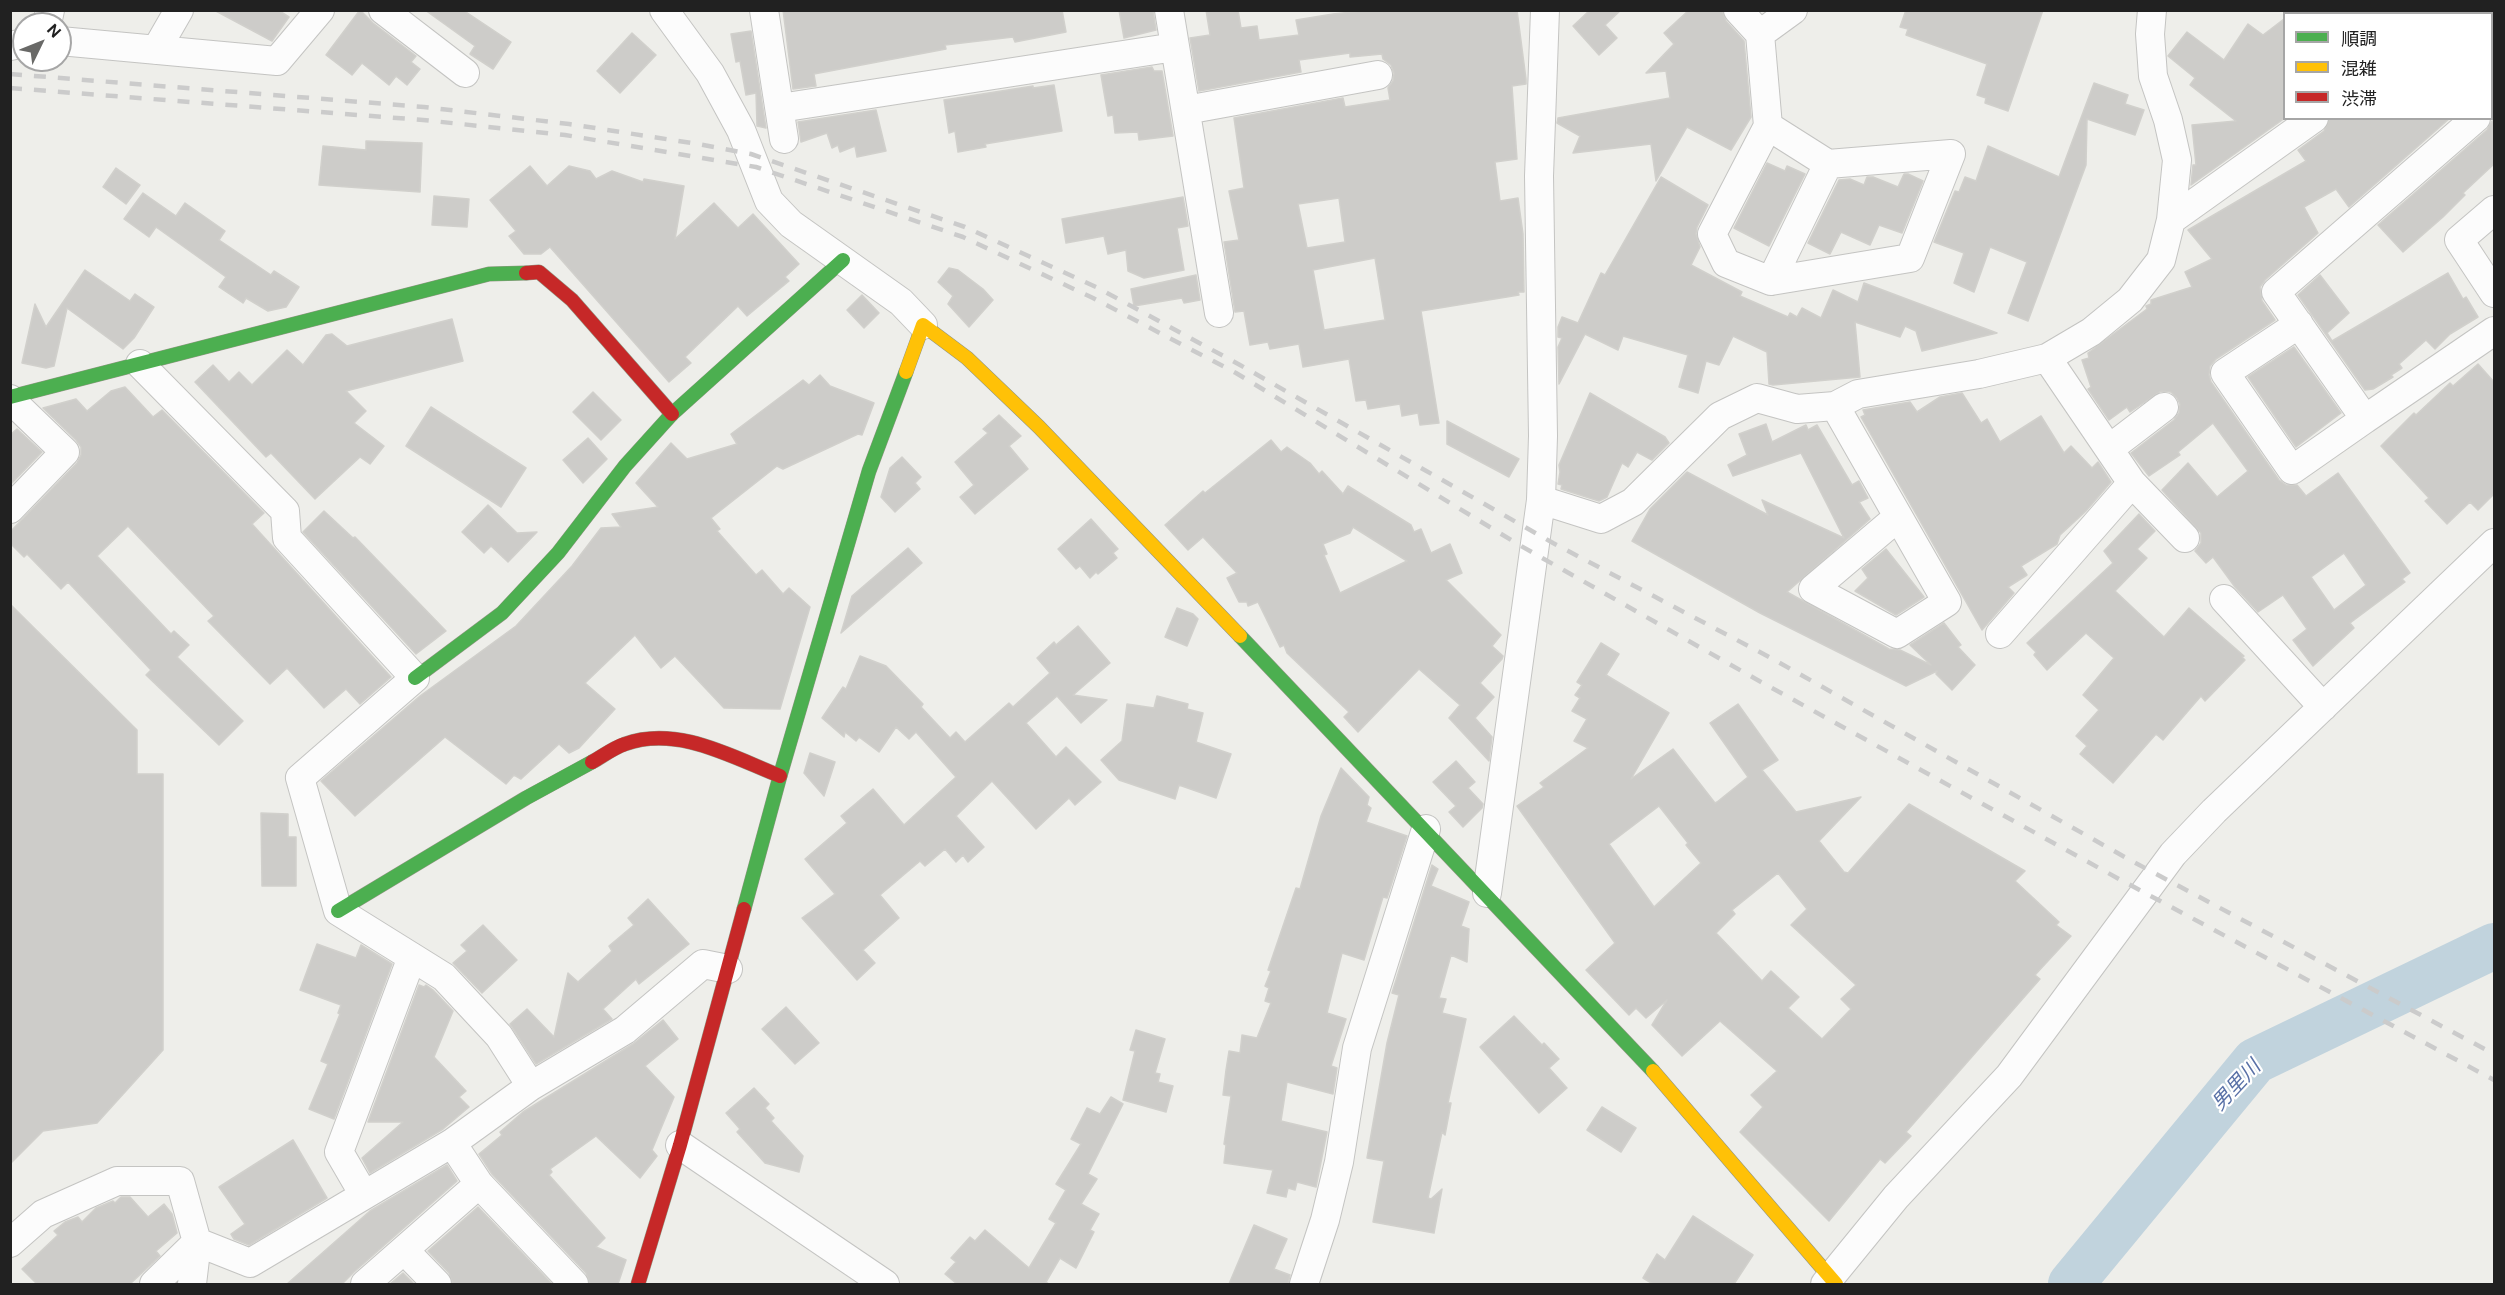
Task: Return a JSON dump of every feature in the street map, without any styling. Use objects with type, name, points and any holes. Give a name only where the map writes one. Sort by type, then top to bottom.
[{"type":"street","points":[[156,50],[179,10]]},
{"type":"street","points":[[72,41],[278,61],[320,10]]},
{"type":"street","points":[[383,10],[465,73]]},
{"type":"street","points":[[664,10],[710,73],[731,111],[741,130],[769,201],[791,224],[901,302],[923,325],[967,358],[1039,426],[1633,1047],[1830,1282],[1896,1197],[2008,1076],[2173,854],[2214,811],[2494,543]]},
{"type":"street","points":[[764,10],[784,139]]},
{"type":"street","points":[[1169,10],[1219,312]]},
{"type":"street","points":[[1487,893],[1541,500],[1543,436],[1539,176],[1545,10]]},
{"type":"street","points":[[1738,10],[1760,34],[1768,126],[1713,234],[1726,263],[1771,281],[1910,258],[1951,154],[1828,164],[1768,126]]},
{"type":"street","points":[[1760,34],[1793,10]]},
{"type":"street","points":[[1541,500],[1601,519],[1633,502],[1720,416],[1757,398],[1797,409],[1835,406],[1858,394],[1979,374],[2047,358],[2091,332],[2130,300],[2162,260],[2171,220],[2177,159],[2168,120],[2153,76],[2150,34],[2152,10]]},
{"type":"street","points":[[780,108],[1175,47]]},
{"type":"street","points":[[1186,110],[1378,75]]},
{"type":"street","points":[[2171,220],[2311,120]]},
{"type":"street","points":[[2365,419],[2276,292],[2473,120]]},
{"type":"street","points":[[1771,281],[1828,164]]},
{"type":"street","points":[[2494,210],[2459,240],[2494,293]]},
{"type":"street","points":[[531,1086],[500,1036],[444,977],[338,911],[300,778],[415,678],[502,614],[558,553],[625,466],[672,414],[843,260]]},
{"type":"street","points":[[10,398],[489,274],[539,272],[572,300],[672,414]]},
{"type":"street","points":[[2299,324],[2225,373],[2292,470],[2494,332]]},
{"type":"street","points":[[638,1284],[680,1145],[780,776],[869,471],[923,325]]},
{"type":"street","points":[[2047,358],[2132,483],[2186,538]]},
{"type":"street","points":[[140,364],[285,511],[287,538],[415,678]]},
{"type":"street","points":[[10,398],[65,452],[10,509]]},
{"type":"street","points":[[1835,406],[1947,602],[1897,634],[1813,589],[1898,517]]},
{"type":"street","points":[[2109,449],[2164,407]]},
{"type":"street","points":[[2000,634],[2132,483]]},
{"type":"street","points":[[2224,599],[2323,707]]},
{"type":"street","points":[[338,911],[526,798],[625,744],[662,737],[703,745],[780,776]]},
{"type":"street","points":[[1304,1284],[1325,1220],[1339,1162],[1357,1048],[1426,829]]},
{"type":"street","points":[[364,1195],[339,1152],[412,957]]},
{"type":"street","points":[[198,1242],[250,1263],[452,1143],[531,1086],[625,1030],[703,964],[728,969]]},
{"type":"street","points":[[452,1143],[479,1184],[574,1284]]},
{"type":"street","points":[[680,1145],[885,1284]]},
{"type":"street","points":[[10,1243],[42,1214],[117,1181],[180,1181],[198,1242],[192,1284]]},
{"type":"street","points":[[365,1284],[479,1184]]},
{"type":"street","points":[[154,1284],[198,1242]]},
{"type":"street","points":[[404,1250],[437,1284]]},
{"type":"building","points":[[214,10],[278,10],[289,17],[272,41]]},
{"type":"building","points":[[360,10],[416,56],[411,62],[420,69],[407,85],[396,76],[389,85],[362,63],[352,75],[326,55]]},
{"type":"building","points":[[425,10],[463,10],[511,42],[493,69],[470,54],[475,46]]},
{"type":"building","points":[[783,10],[1062,10],[1066,32],[1015,42],[1013,37],[945,45],[946,49],[814,74],[816,86],[793,89]]},
{"type":"building","points":[[1119,10],[1153,10],[1156,30],[1124,38]]},
{"type":"building","points":[[1206,10],[1238,10],[1241,28],[1257,26],[1259,40],[1299,35],[1296,20],[1333,14],[1371,10],[1517,10],[1526,84],[1512,86],[1517,159],[1495,162],[1500,201],[1518,198],[1523,234],[1524,292],[1518,292],[1519,295],[1421,311],[1439,423],[1420,425],[1418,413],[1402,416],[1400,404],[1368,409],[1366,400],[1356,401],[1349,359],[1303,367],[1299,344],[1270,349],[1268,342],[1250,345],[1244,311],[1235,312],[1224,242],[1239,240],[1229,191],[1244,188],[1234,118],[1343,98],[1345,107],[1390,100],[1388,88],[1393,81],[1394,73],[1391,65],[1383,59],[1382,54],[1350,57],[1350,53],[1299,60],[1301,72],[1199,91],[1190,38],[1210,35]],"holes":[[[1339,198],[1345,242],[1307,248],[1298,204]],[[1375,258],[1385,320],[1324,330],[1313,270]]]},
{"type":"building","points":[[1590,10],[1621,10],[1605,25],[1617,38],[1599,55],[1573,26]]},
{"type":"building","points":[[1689,10],[1722,10],[1726,21],[1744,41],[1751,117],[1731,150],[1687,127],[1656,181],[1651,144],[1573,153],[1580,136],[1557,123],[1558,118],[1670,98],[1666,71],[1646,73],[1674,44],[1664,33]]},
{"type":"building","points":[[1906,10],[2043,10],[2008,111],[1985,103],[1986,98],[1977,95],[1987,64],[1906,35],[1908,29],[1900,27]]},
{"type":"building","points":[[2283,20],[2283,119],[2191,185],[2193,165],[2196,165],[2192,125],[2236,121],[2190,85],[2195,78],[2168,56],[2187,32],[2224,60],[2248,24],[2263,35]]},
{"type":"building","points":[[751,31],[766,128],[757,126],[756,93],[746,95],[740,61],[736,62],[731,34]]},
{"type":"building","points":[[632,33],[656,55],[620,93],[597,71]]},
{"type":"building","points":[[1152,67],[1154,71],[1162,71],[1173,136],[1139,140],[1138,132],[1115,133],[1113,115],[1108,116],[1101,75]]},
{"type":"building","points":[[2094,83],[2128,95],[2125,104],[2144,110],[2135,135],[2087,119],[2086,165],[2028,321],[2008,313],[2027,262],[1990,247],[1974,292],[1954,283],[1964,253],[1934,242],[1955,191],[1959,192],[1965,177],[1976,181],[1988,146],[2059,177]]},
{"type":"building","points":[[1054,85],[1062,131],[985,144],[986,147],[958,152],[955,131],[949,133],[944,100],[1033,86],[1033,88]]},
{"type":"building","points":[[876,110],[886,151],[857,157],[855,146],[840,152],[838,145],[832,148],[827,133],[801,142],[798,122]]},
{"type":"building","points":[[2329,120],[2448,120],[2349,207],[2336,189],[2304,207],[2318,233],[2260,287],[2262,301],[2275,320],[2216,359],[2210,366],[2211,382],[2279,480],[2286,485],[2297,485],[2306,496],[2338,473],[2410,573],[2402,579],[2405,582],[2350,623],[2354,628],[2313,666],[2293,640],[2307,629],[2283,595],[2258,612],[2235,587],[2213,557],[2206,563],[2195,551],[2201,543],[2201,533],[2162,490],[2188,463],[2217,497],[2248,471],[2213,423],[2178,452],[2180,455],[2149,476],[2131,453],[2174,420],[2179,413],[2180,404],[2177,398],[2171,392],[2161,391],[2130,412],[2127,407],[2109,420],[2088,389],[2091,387],[2082,360],[2089,358],[2088,353],[2147,309],[2146,306],[2151,304],[2151,300],[2192,287],[2185,272],[2212,259],[2188,230],[2306,161],[2298,150],[2324,131]],"holes":[[[2344,553],[2366,585],[2334,610],[2311,577]]]},
{"type":"building","points":[[2494,121],[2494,164],[2463,193],[2465,195],[2443,217],[2403,252],[2378,225],[2487,130]]},
{"type":"building","points":[[366,141],[422,143],[420,192],[319,185],[323,146],[366,150]]},
{"type":"building","points":[[1767,163],[1785,171],[1787,166],[1805,174],[1769,246],[1734,228]]},
{"type":"building","points":[[530,166],[547,186],[569,166],[590,171],[596,179],[612,171],[643,182],[644,179],[684,186],[675,239],[714,203],[738,228],[753,214],[799,264],[785,277],[789,281],[747,316],[738,306],[685,357],[691,363],[669,382],[550,247],[541,254],[524,254],[509,236],[516,231],[490,200]]},
{"type":"building","points":[[116,168],[140,185],[126,204],[103,187]]},
{"type":"building","points":[[1904,174],[1923,181],[1902,233],[1879,225],[1870,245],[1841,232],[1830,254],[1808,243],[1839,180],[1850,179],[1864,185],[1867,177],[1873,177],[1898,187]]},
{"type":"building","points":[[1661,177],[1708,205],[1697,227],[1696,234],[1700,247],[1691,265],[1742,292],[1740,296],[1788,317],[1790,313],[1797,317],[1802,308],[1821,318],[1833,290],[1858,302],[1864,283],[1997,333],[1922,351],[1916,331],[1905,326],[1900,337],[1855,322],[1860,377],[1773,385],[1769,384],[1767,352],[1733,336],[1719,365],[1706,361],[1698,393],[1679,387],[1688,355],[1623,336],[1618,350],[1585,334],[1559,384],[1558,347],[1562,338],[1558,337],[1558,327],[1562,317],[1578,323],[1601,273],[1605,275]]},
{"type":"building","points":[[143,193],[176,216],[185,203],[225,231],[219,240],[271,275],[274,271],[299,287],[286,307],[268,311],[246,298],[243,303],[219,287],[226,277],[156,227],[149,237],[124,219]]},
{"type":"building","points":[[434,196],[469,199],[467,227],[432,225]]},
{"type":"building","points":[[1183,197],[1188,226],[1177,228],[1184,270],[1144,278],[1128,271],[1126,250],[1108,254],[1104,236],[1066,243],[1062,219]]},
{"type":"building","points":[[949,268],[958,270],[983,289],[993,300],[969,327],[948,304],[953,296],[938,282]]},
{"type":"building","points":[[85,270],[130,301],[135,294],[154,307],[134,338],[123,349],[67,308],[54,366],[46,368],[22,363],[35,304],[46,327]]},
{"type":"building","points":[[2448,273],[2463,299],[2466,297],[2478,317],[2450,334],[2435,349],[2426,340],[2399,364],[2402,368],[2391,375],[2393,377],[2373,389],[2365,390],[2298,295],[2320,275],[2349,313],[2327,333],[2332,341]]},
{"type":"building","points":[[1196,275],[1200,300],[1184,303],[1182,298],[1134,306],[1131,289]]},
{"type":"building","points":[[862,295],[879,313],[864,328],[847,310]]},
{"type":"building","points":[[452,319],[463,361],[346,391],[366,411],[354,423],[384,446],[370,464],[360,457],[315,499],[271,453],[266,457],[195,382],[213,365],[229,382],[239,372],[252,385],[287,350],[303,365],[326,335],[332,334],[347,346]]},
{"type":"building","points":[[2294,347],[2341,413],[2296,447],[2248,377]]},
{"type":"building","points":[[2478,364],[2494,382],[2494,494],[2478,510],[2470,502],[2447,524],[2425,501],[2429,498],[2381,446],[2414,413],[2416,415],[2450,383],[2453,386]]},
{"type":"building","points":[[820,375],[830,386],[874,403],[862,435],[858,434],[783,469],[777,466],[711,518],[720,529],[717,531],[756,575],[762,570],[783,594],[789,588],[810,607],[780,709],[724,708],[675,656],[661,668],[635,635],[585,683],[615,709],[579,748],[569,753],[559,744],[521,779],[514,775],[506,784],[445,737],[355,816],[321,781],[420,696],[516,626],[572,566],[601,528],[621,527],[612,514],[658,507],[636,483],[671,443],[687,459],[737,444],[731,434],[803,380],[809,385]]},
{"type":"building","points":[[125,387],[153,417],[162,410],[264,513],[252,524],[391,677],[360,704],[346,689],[324,708],[287,668],[270,684],[208,621],[214,616],[128,526],[97,556],[171,634],[174,631],[189,645],[177,657],[243,721],[219,745],[146,675],[151,670],[68,582],[61,589],[27,554],[24,557],[10,543],[10,532],[77,463],[81,455],[81,447],[76,440],[43,408],[76,399],[87,411],[111,391]]},
{"type":"building","points":[[593,392],[621,420],[601,440],[573,412]]},
{"type":"building","points":[[1590,393],[1665,437],[1669,443],[1652,460],[1637,452],[1628,467],[1622,463],[1607,497],[1599,501],[1561,489],[1562,485],[1558,484],[1559,465]]},
{"type":"building","points":[[1962,393],[1981,423],[1987,419],[2000,442],[2041,416],[2064,453],[2071,446],[2092,468],[2098,462],[2111,482],[2086,511],[2060,535],[2057,544],[2021,566],[2027,575],[2008,587],[2014,593],[1982,630],[1861,417],[1865,415],[1863,410],[1910,402],[1917,412],[1940,397]]},
{"type":"building","points":[[431,407],[526,468],[501,507],[406,446]]},
{"type":"building","points":[[999,415],[1021,436],[1009,446],[1028,469],[975,514],[960,497],[974,485],[955,462],[988,433],[983,429]]},
{"type":"building","points":[[1447,421],[1519,459],[1509,477],[1447,444]]},
{"type":"building","points":[[1766,424],[1772,442],[1806,425],[1808,430],[1817,425],[1852,485],[1859,481],[1868,498],[1859,502],[1870,519],[1787,592],[1889,649],[1900,650],[1931,665],[1910,645],[1944,623],[1961,645],[1958,647],[1975,665],[1952,690],[1936,674],[1937,671],[1906,686],[1760,613],[1632,541],[1650,509],[1687,472],[1768,515],[1762,500],[1844,538],[1801,453],[1733,476],[1728,465],[1747,455],[1739,434]]},
{"type":"building","points":[[17,429],[42,452],[10,485],[10,435]]},
{"type":"building","points":[[588,438],[607,459],[583,483],[563,460]]},
{"type":"building","points":[[1271,440],[1281,452],[1287,447],[1310,463],[1319,474],[1322,471],[1343,494],[1348,486],[1411,525],[1414,532],[1421,529],[1431,553],[1450,544],[1462,573],[1446,580],[1501,635],[1492,646],[1503,656],[1502,659],[1480,683],[1494,697],[1475,718],[1492,737],[1489,761],[1449,718],[1460,705],[1419,669],[1358,732],[1344,717],[1349,712],[1287,653],[1284,645],[1280,647],[1258,602],[1248,606],[1247,602],[1239,602],[1227,578],[1237,573],[1203,537],[1188,550],[1165,525],[1203,491],[1205,493]],"holes":[[[1353,527],[1407,561],[1340,593],[1324,555],[1327,554],[1323,544],[1350,533]]]},
{"type":"building","points":[[902,457],[921,477],[915,483],[920,489],[895,512],[881,497],[890,468]]},
{"type":"building","points":[[488,505],[517,533],[537,532],[508,562],[491,546],[484,553],[462,532]]},
{"type":"building","points":[[324,511],[353,538],[355,537],[446,631],[416,654],[303,532]]},
{"type":"building","points":[[2139,514],[2155,531],[2137,549],[2147,558],[2115,591],[2164,637],[2189,608],[2244,656],[2242,657],[2245,660],[2205,701],[2201,696],[2163,740],[2156,734],[2113,783],[2080,754],[2087,746],[2076,736],[2099,710],[2083,695],[2114,658],[2086,633],[2047,670],[2034,655],[2036,652],[2027,643],[2113,563],[2104,551]]},
{"type":"building","points":[[1091,519],[1118,549],[1113,553],[1117,558],[1090,578],[1080,566],[1076,569],[1058,549]]},
{"type":"building","points":[[908,548],[922,563],[841,633],[852,596]]},
{"type":"building","points":[[1886,549],[1924,597],[1896,615],[1855,591],[1868,578],[1862,569]]},
{"type":"building","points":[[10,604],[137,730],[137,774],[163,774],[163,1050],[97,1123],[43,1131],[10,1164]]},
{"type":"building","points":[[1177,608],[1193,614],[1198,619],[1187,646],[1165,637]]},
{"type":"building","points":[[1078,626],[1110,663],[1073,695],[1107,700],[1081,723],[1057,696],[1026,723],[1056,757],[1066,747],[1101,782],[1075,805],[1069,798],[1036,829],[992,781],[956,816],[984,847],[968,862],[963,855],[956,862],[945,849],[925,866],[920,861],[880,895],[899,918],[863,950],[875,963],[857,980],[802,918],[835,894],[805,859],[847,823],[841,816],[873,789],[904,825],[956,777],[916,732],[909,739],[896,727],[879,752],[859,737],[856,741],[845,732],[844,737],[822,718],[843,687],[846,689],[860,656],[886,666],[923,704],[921,707],[950,738],[956,732],[965,742],[1009,703],[1013,707],[1050,673],[1037,658],[1054,642],[1056,645]]},
{"type":"building","points":[[1601,643],[1619,654],[1606,675],[1669,713],[1631,779],[1673,749],[1715,803],[1717,802],[1748,777],[1710,723],[1738,704],[1778,760],[1762,770],[1796,812],[1861,797],[1819,841],[1844,872],[1848,873],[1909,804],[2025,871],[2015,881],[2059,922],[2056,925],[2071,936],[2035,975],[2040,979],[1906,1132],[1911,1136],[1885,1163],[1880,1159],[1829,1221],[1740,1132],[1763,1107],[1751,1095],[1777,1071],[1720,1021],[1682,1056],[1652,1025],[1667,1000],[1646,1018],[1636,1008],[1629,1015],[1586,970],[1615,943],[1517,806],[1544,787],[1540,783],[1588,748],[1574,741],[1587,719],[1572,711],[1580,698],[1575,695],[1582,685],[1577,682]],"holes":[[[1659,806],[1701,863],[1654,907],[1609,844]],[[1778,873],[1807,909],[1791,925],[1856,985],[1841,999],[1851,1009],[1822,1039],[1788,1008],[1799,997],[1771,971],[1762,981],[1716,933],[1735,914],[1732,910]]]},
{"type":"building","points":[[1157,696],[1188,704],[1187,709],[1203,713],[1196,742],[1231,754],[1216,798],[1179,785],[1175,799],[1119,780],[1101,760],[1122,741],[1127,704],[1154,708]]},
{"type":"building","points":[[810,753],[835,762],[824,796],[804,773]]},
{"type":"building","points":[[1456,761],[1475,782],[1468,788],[1483,804],[1482,808],[1463,827],[1449,812],[1456,806],[1433,782]]},
{"type":"building","points":[[1341,768],[1369,797],[1367,805],[1371,808],[1366,822],[1407,836],[1387,898],[1383,897],[1364,960],[1342,953],[1327,1013],[1346,1019],[1331,1066],[1337,1068],[1333,1094],[1287,1082],[1281,1121],[1327,1132],[1316,1187],[1297,1182],[1295,1190],[1288,1188],[1286,1197],[1267,1193],[1273,1170],[1224,1163],[1226,1145],[1224,1144],[1231,1096],[1223,1095],[1226,1070],[1229,1051],[1240,1053],[1242,1035],[1257,1038],[1271,1003],[1265,1001],[1269,988],[1265,986],[1271,971],[1268,970],[1296,888],[1300,889],[1321,816]]},
{"type":"building","points":[[261,813],[288,814],[288,837],[296,837],[296,886],[262,886]]},
{"type":"building","points":[[1432,865],[1438,869],[1431,886],[1469,902],[1461,926],[1469,929],[1467,962],[1451,955],[1439,998],[1446,999],[1442,1013],[1466,1019],[1448,1103],[1451,1103],[1445,1135],[1442,1132],[1428,1198],[1431,1199],[1442,1189],[1434,1233],[1373,1222],[1384,1161],[1367,1158],[1387,1043],[1399,995],[1392,993]]},
{"type":"building","points":[[648,899],[689,944],[639,984],[636,979],[603,1009],[612,1019],[536,1064],[510,1024],[527,1009],[554,1037],[568,973],[578,982],[612,951],[609,946],[634,925],[628,918]]},
{"type":"building","points":[[483,925],[517,960],[482,993],[453,963],[467,951],[461,945]]},
{"type":"building","points":[[317,944],[356,958],[361,945],[392,964],[334,1119],[309,1109],[328,1064],[321,1061],[340,1014],[338,1013],[341,1005],[300,990]]},
{"type":"building","points":[[419,985],[424,987],[426,985],[433,990],[453,1011],[434,1057],[466,1091],[459,1097],[469,1107],[443,1129],[370,1173],[362,1158],[403,1122],[368,1122]]},
{"type":"building","points":[[786,1007],[819,1043],[795,1064],[762,1029]]},
{"type":"building","points":[[1514,1016],[1559,1059],[1549,1068],[1567,1088],[1539,1113],[1480,1047]]},
{"type":"building","points":[[663,1020],[678,1039],[645,1066],[674,1097],[652,1150],[657,1156],[640,1178],[596,1136],[550,1169],[552,1172],[549,1175],[605,1238],[596,1247],[626,1260],[618,1284],[590,1284],[586,1273],[492,1174],[479,1154],[502,1135],[500,1132],[523,1112],[633,1044]]},
{"type":"building","points":[[1136,1030],[1165,1039],[1155,1073],[1160,1074],[1158,1082],[1173,1086],[1166,1112],[1123,1100],[1135,1051],[1130,1050]]},
{"type":"building","points":[[754,1088],[769,1104],[765,1108],[774,1118],[771,1121],[803,1156],[799,1172],[765,1163],[737,1132],[740,1129],[726,1113]]},
{"type":"building","points":[[1111,1097],[1123,1104],[1088,1174],[1097,1179],[1081,1204],[1099,1214],[1090,1230],[1094,1232],[1076,1268],[1060,1258],[1046,1282],[1049,1284],[957,1284],[945,1274],[956,1262],[951,1258],[970,1237],[975,1241],[985,1230],[1029,1268],[1056,1223],[1049,1219],[1066,1190],[1056,1184],[1081,1144],[1071,1139],[1087,1108],[1100,1114]]},
{"type":"building","points":[[1602,1107],[1636,1128],[1621,1152],[1587,1130]]},
{"type":"building","points":[[293,1140],[327,1198],[249,1245],[234,1239],[231,1234],[245,1224],[219,1187]]},
{"type":"building","points":[[447,1165],[457,1181],[342,1284],[287,1284],[370,1211]]},
{"type":"building","points":[[121,1197],[130,1197],[148,1217],[164,1204],[172,1214],[177,1233],[156,1251],[160,1256],[130,1284],[37,1284],[22,1269],[58,1235],[54,1231],[65,1222],[78,1217],[82,1222],[96,1208],[113,1201],[115,1203]]},
{"type":"building","points":[[478,1207],[552,1284],[453,1284],[449,1273],[428,1251]]},
{"type":"building","points":[[1693,1216],[1753,1255],[1734,1284],[1653,1284],[1643,1278],[1657,1254],[1665,1260]]},
{"type":"building","points":[[1254,1225],[1287,1239],[1274,1269],[1290,1275],[1288,1284],[1229,1284]]},
{"type":"building","points":[[403,1273],[414,1284],[390,1284]]},
{"type":"waterway","name":"男里川","points":[[2071,1284],[2255,1061],[2494,946]]},
{"type":"railway","points":[[10,74],[424,107],[569,124],[698,144],[751,154],[965,227],[1098,288],[1240,365],[1553,543],[1771,658],[2130,860],[2494,1054]]},
{"type":"railway","points":[[10,88],[423,120],[565,135],[756,167],[963,237],[1093,298],[1236,373],[1521,546],[1761,682],[2119,879],[2494,1080]]},
{"type":"traffic: fast","points":[[415,678],[502,613],[558,553],[625,466],[672,414],[843,260]]},
{"type":"traffic: fast","points":[[10,397],[489,274],[526,273]]},
{"type":"traffic: fast","points":[[744,909],[780,776],[869,471],[906,372]]},
{"type":"traffic: fast","points":[[1240,636],[1653,1071]]},
{"type":"traffic: fast","points":[[338,911],[526,798],[592,762]]},
{"type":"traffic: slow","points":[[906,372],[923,325],[967,358],[1039,427],[1240,636]]},
{"type":"traffic: slow","points":[[1653,1071],[1836,1284]]},
{"type":"traffic: jam","points":[[526,273],[539,272],[572,300],[672,414]]},
{"type":"traffic: jam","points":[[592,762],[625,744],[645,739],[664,738],[704,746],[780,776]]},
{"type":"traffic: jam","points":[[638,1284],[680,1145],[744,909]]}]
